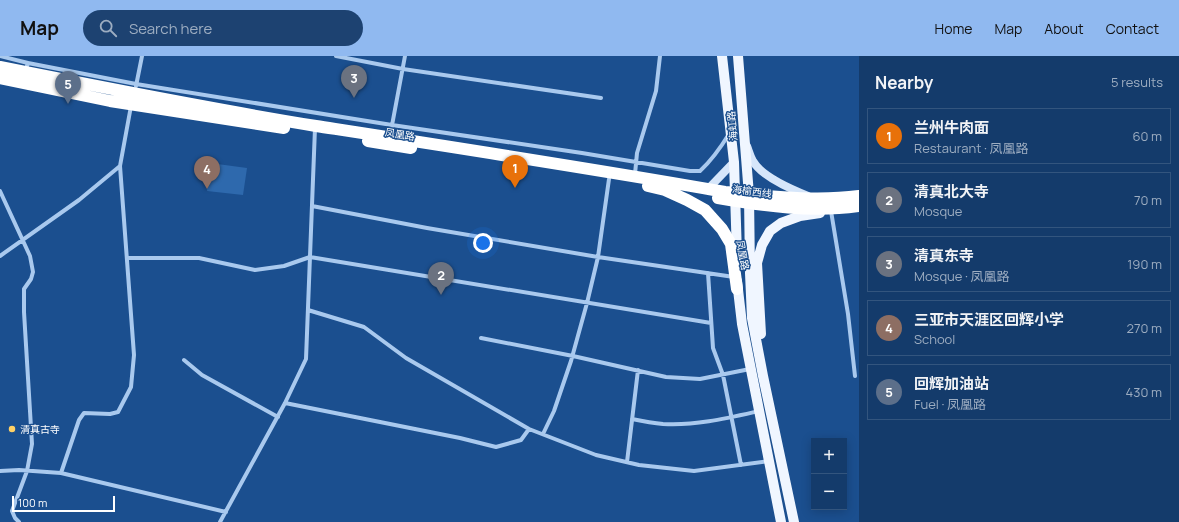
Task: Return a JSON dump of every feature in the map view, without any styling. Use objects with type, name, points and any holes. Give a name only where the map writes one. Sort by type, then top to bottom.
[{"type":"highway","name":"凤凰路","points":[[0,67],[27,67],[134,94],[315,129],[609,179],[708,189],[732,195]]},
{"type":"highway","name":"凤凰路","points":[[0,78],[110,101],[134,94]]},
{"type":"highway","name":"凤凰路","points":[[315,129],[391,131],[638,181],[665,190],[705,210],[722,229],[731,244],[736,283]]},
{"type":"highway","name":"海榆西线","points":[[638,181],[732,195],[749,199],[819,199],[859,196]]},
{"type":"highway","name":"海榆西线","points":[[749,199],[759,205],[813,209],[855,207]]},
{"type":"main road","name":"海虹路","points":[[722,56],[734,162],[732,195]]},
{"type":"main road","name":"海虹路","points":[[738,56],[746,143],[749,199]]},
{"type":"main road","name":"凤凰路","points":[[732,195],[736,283],[742,324],[781,522]]},
{"type":"main road","name":"凤凰路","points":[[749,199],[752,318],[794,522]]},
{"type":"main road","points":[[763,376],[757,263],[762,245],[770,231],[781,223],[800,216],[855,207]]},
{"type":"street","points":[[0,56],[27,67]]},
{"type":"street","points":[[61,474],[79,420],[84,413],[110,414],[118,412],[131,387],[134,355],[120,166],[142,56]]},
{"type":"street","points":[[336,56],[403,69],[601,98]]},
{"type":"street","points":[[391,131],[405,56]]},
{"type":"street","points":[[638,181],[636,162],[637,153],[656,91],[660,56]]},
{"type":"street","points":[[134,94],[391,131],[582,153],[700,171],[717,153],[731,132]]},
{"type":"street","points":[[220,522],[278,417],[306,359],[315,129]]},
{"type":"street","points":[[746,143],[753,162],[764,173],[795,191],[819,199]]},
{"type":"street","points":[[708,189],[734,162]]},
{"type":"street","points":[[0,256],[79,200],[120,166]]},
{"type":"street","points":[[543,434],[554,411],[587,304],[598,258],[609,179]]},
{"type":"street","points":[[0,192],[30,256],[33,272],[31,279],[24,289],[32,444],[27,471],[12,511],[15,518],[19,522]]},
{"type":"street","points":[[312,206],[598,258],[708,273],[736,283]]},
{"type":"street","points":[[831,211],[848,314],[855,376]]},
{"type":"street","points":[[127,258],[199,258],[254,270],[284,266],[310,257],[587,304],[711,323]]},
{"type":"street","points":[[708,273],[713,348],[723,375],[741,465]]},
{"type":"street","points":[[308,310],[364,328],[406,358],[529,429],[596,455],[639,465],[694,471],[769,461]]},
{"type":"street","points":[[481,338],[666,377],[700,379],[751,369]]},
{"type":"street","points":[[184,360],[202,375],[278,417]]},
{"type":"street","points":[[627,462],[638,370]]},
{"type":"street","points":[[285,403],[460,438],[496,447],[520,440],[529,429]]},
{"type":"street","points":[[632,419],[663,424],[684,423],[719,420],[759,411]]},
{"type":"street","points":[[0,471],[27,471],[61,474],[226,512]]},
{"type":"shaded area","points":[[210,163],[247,168],[243,195],[207,191]]},
{"type":"place","name":"清真东寺","points":[[354,98]]},
{"type":"place","name":"回辉加油站","points":[[68,104]]},
{"type":"place","name":"兰州牛肉面","points":[[515,188]]},
{"type":"place","name":"三亚市天涯区回辉小学","points":[[207,189]]},
{"type":"place","name":"清真北大寺","points":[[441,295]]},
{"type":"place","name":"清真古寺","points":[[12,429]]}]
